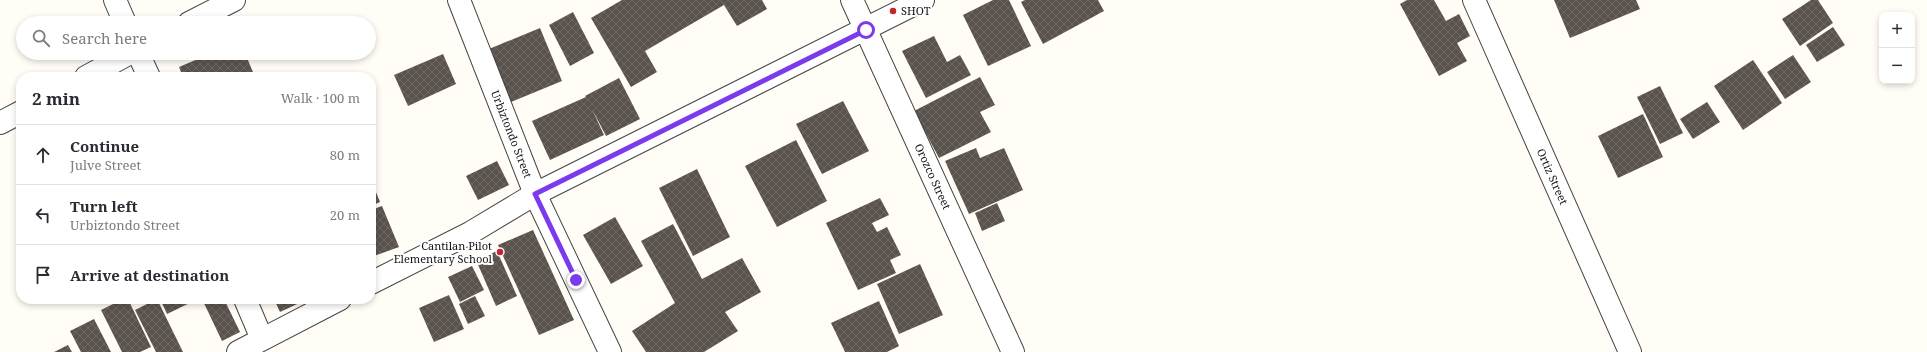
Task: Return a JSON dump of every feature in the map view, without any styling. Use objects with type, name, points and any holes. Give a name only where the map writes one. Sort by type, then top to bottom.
[{"type":"street","points":[[115,0],[122,16]]},
{"type":"street","points":[[203,16],[234,0]]},
{"type":"street","name":"Urbiztondo Street","points":[[459,0],[535,194],[610,352]]},
{"type":"street","name":"Orozco Street","points":[[852,0],[1013,352]]},
{"type":"street","points":[[376,280],[470,233],[535,194],[866,30],[923,0]]},
{"type":"street","name":"Ortiz Street","points":[[1474,0],[1630,352]]},
{"type":"street","points":[[95,72],[117,60]]},
{"type":"street","points":[[141,60],[147,72]]},
{"type":"street","points":[[0,123],[16,115]]},
{"type":"street","points":[[247,304],[262,339]]},
{"type":"street","points":[[238,352],[330,304]]},
{"type":"building","points":[[622,0],[762,0],[767,9],[737,26],[724,5],[645,51],[657,72],[631,87],[591,18]]},
{"type":"building","points":[[993,0],[1009,0],[1031,46],[988,66],[963,15]]},
{"type":"building","points":[[1025,0],[1098,0],[1104,11],[1043,44],[1021,2]]},
{"type":"building","points":[[1407,0],[1434,0],[1446,21],[1459,14],[1470,36],[1457,43],[1467,61],[1439,76],[1400,4]]},
{"type":"building","points":[[1554,0],[1636,0],[1640,9],[1570,38]]},
{"type":"building","points":[[1811,0],[1818,0],[1833,23],[1800,46],[1782,19]]},
{"type":"building","points":[[573,12],[594,53],[570,66],[549,25]]},
{"type":"building","points":[[1833,27],[1845,45],[1817,62],[1806,45]]},
{"type":"building","points":[[540,28],[562,81],[511,102],[489,49]]},
{"type":"building","points":[[934,36],[947,62],[960,55],[971,75],[926,98],[902,51]]},
{"type":"building","points":[[443,54],[456,84],[408,106],[394,75]]},
{"type":"building","points":[[1793,55],[1811,82],[1785,99],[1767,72]]},
{"type":"building","points":[[196,60],[248,60],[253,72],[181,72],[179,67]]},
{"type":"building","points":[[1753,60],[1782,103],[1743,130],[1714,86]]},
{"type":"building","points":[[980,77],[995,105],[980,112],[991,132],[939,158],[914,111]]},
{"type":"building","points":[[619,78],[640,119],[606,136],[592,109],[604,135],[550,160],[532,121],[586,97],[585,96]]},
{"type":"building","points":[[1660,86],[1683,133],[1660,144],[1637,97]]},
{"type":"building","points":[[843,101],[869,151],[822,174],[796,124]]},
{"type":"building","points":[[1707,102],[1720,122],[1693,139],[1680,119]]},
{"type":"building","points":[[1643,114],[1663,157],[1618,178],[1598,136]]},
{"type":"building","points":[[796,140],[827,201],[777,227],[745,166]]},
{"type":"building","points":[[976,148],[980,158],[1004,148],[1023,190],[969,214],[945,161]]},
{"type":"building","points":[[497,161],[509,185],[478,200],[466,176]]},
{"type":"building","points":[[697,169],[730,237],[693,256],[659,188]]},
{"type":"building","points":[[376,192],[380,202],[376,204]]},
{"type":"building","points":[[880,198],[889,215],[872,223],[877,232],[887,227],[901,255],[890,260],[896,273],[858,290],[826,223]]},
{"type":"building","points":[[997,203],[1005,221],[982,231],[975,213]]},
{"type":"building","points":[[382,206],[399,247],[376,255],[376,208]]},
{"type":"building","points":[[615,217],[643,266],[611,284],[583,235]]},
{"type":"building","points":[[673,224],[702,279],[742,258],[761,292],[725,312],[738,331],[704,352],[646,352],[632,331],[675,303],[641,241]]},
{"type":"building","points":[[533,230],[574,320],[539,335],[498,245]]},
{"type":"building","points":[[497,251],[517,296],[496,306],[476,260]]},
{"type":"building","points":[[920,264],[943,315],[899,334],[877,284]]},
{"type":"building","points":[[472,266],[484,290],[460,302],[448,277]]},
{"type":"building","points":[[449,295],[464,329],[434,342],[419,308]]},
{"type":"building","points":[[475,296],[485,316],[468,324],[459,304]]},
{"type":"building","points":[[879,301],[899,346],[887,352],[845,352],[831,323]]},
{"type":"building","points":[[113,304],[130,304],[151,347],[140,352],[122,352],[101,310]]},
{"type":"building","points":[[147,304],[159,304],[183,352],[156,352],[135,310]]},
{"type":"building","points":[[162,304],[188,304],[167,314]]},
{"type":"building","points":[[204,304],[226,304],[240,332],[222,341]]},
{"type":"building","points":[[276,304],[297,304],[280,312]]},
{"type":"building","points":[[94,319],[111,352],[81,352],[70,331]]},
{"type":"building","points":[[68,345],[72,352],[54,352]]},
{"type":"place","name":"SHOT","points":[[893,11]]},
{"type":"place","name":"Cantilan Pilot Elementary School","points":[[500,252]]},
{"type":"route","points":[[576,280],[535,194],[866,30]]}]
